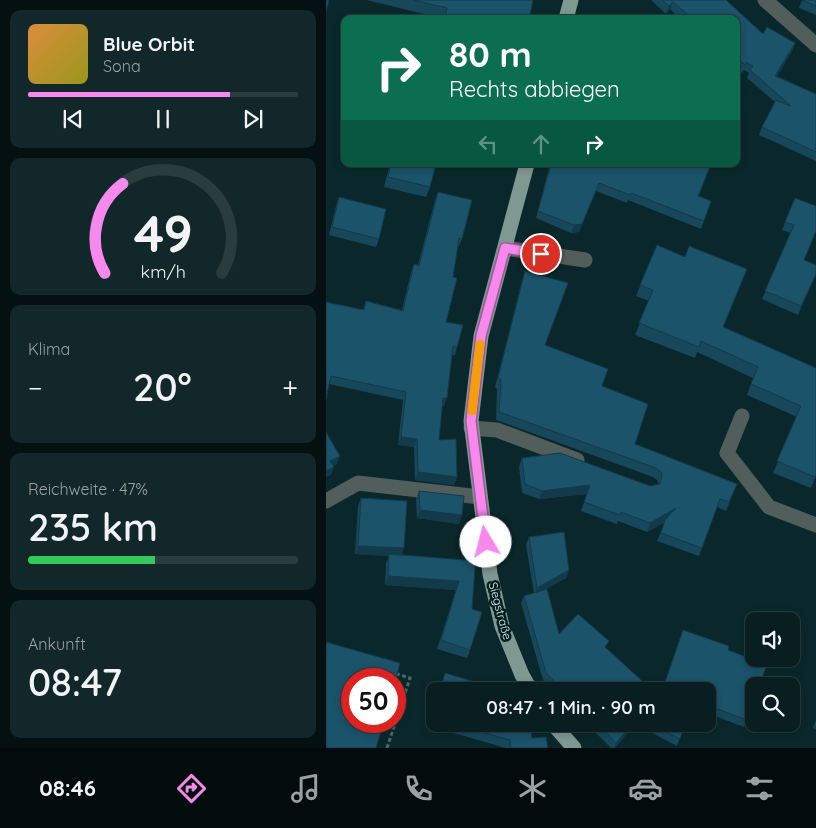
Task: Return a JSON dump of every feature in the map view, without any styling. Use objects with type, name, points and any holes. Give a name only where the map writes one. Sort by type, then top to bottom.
[{"type":"main road","points":[[567,15],[571,0]]},
{"type":"main road","name":"Siegstraße","points":[[526,167],[481,336],[471,421],[490,574],[502,626],[526,682]]},
{"type":"main road","points":[[560,732],[574,748]]},
{"type":"street","points":[[765,0],[816,45]]},
{"type":"street","points":[[505,248],[585,260]]},
{"type":"street","points":[[742,416],[727,454],[769,507],[816,524]]},
{"type":"street","points":[[471,428],[497,430],[588,464]]},
{"type":"street","points":[[326,501],[358,483],[480,497]]},
{"type":"path","points":[[406,677],[410,678],[406,690]]},
{"type":"path","points":[[387,748],[392,733]]},
{"type":"building","points":[[326,0],[329,0],[326,12]]},
{"type":"building","points":[[413,0],[533,0],[530,15],[446,15],[447,8]]},
{"type":"building","points":[[662,0],[726,0],[763,34],[767,27],[795,43],[775,76],[816,94],[816,152],[762,127],[776,100],[790,105],[750,70],[753,66],[746,62],[745,65],[740,61],[740,15],[688,15],[673,2],[669,6]]},
{"type":"building","points":[[802,0],[816,0],[816,6]]},
{"type":"building","points":[[390,167],[435,167],[430,187],[388,177]]},
{"type":"building","points":[[550,167],[710,167],[698,196],[711,201],[704,221],[599,183],[582,224],[574,225],[538,211]]},
{"type":"building","points":[[438,192],[472,200],[462,239],[459,238],[453,277],[457,278],[446,322],[463,325],[457,347],[453,346],[447,398],[443,398],[439,440],[456,439],[457,477],[418,472],[417,439],[401,437],[406,392],[331,376],[326,399],[326,302],[364,310],[366,301],[403,311],[414,264],[419,266]]},
{"type":"building","points":[[339,197],[386,209],[379,239],[332,227]]},
{"type":"building","points":[[795,198],[816,206],[816,231],[804,260],[816,265],[816,274],[801,306],[765,291],[794,225],[785,222]]},
{"type":"building","points":[[657,245],[685,257],[689,246],[747,269],[723,327],[816,368],[815,477],[777,461],[801,406],[751,384],[758,367],[701,341],[699,347],[639,323],[653,290],[640,285]]},
{"type":"building","points":[[525,271],[568,283],[545,345],[608,369],[602,386],[648,404],[635,444],[737,484],[729,502],[720,499],[702,548],[661,533],[665,520],[676,508],[650,523],[621,512],[620,515],[584,502],[590,485],[542,491],[525,484],[522,458],[560,453],[650,486],[660,484],[662,476],[661,472],[656,468],[499,412],[501,380],[498,378]]},
{"type":"building","points":[[326,432],[340,456],[330,461],[334,467],[326,471]]},
{"type":"building","points":[[419,491],[464,496],[462,515],[420,510]]},
{"type":"building","points":[[361,498],[407,501],[404,548],[358,546]]},
{"type":"building","points":[[564,532],[569,570],[537,588],[529,537]]},
{"type":"building","points":[[468,551],[476,553],[472,609],[482,612],[470,650],[441,640],[459,581],[388,576],[389,554],[465,560]]},
{"type":"building","points":[[547,589],[559,634],[578,614],[609,641],[605,647],[643,682],[555,682],[546,673],[524,596]]},
{"type":"building","points":[[683,630],[729,646],[728,650],[745,657],[745,667],[766,667],[762,677],[745,677],[745,719],[716,708],[716,682],[665,682]]},
{"type":"building","points":[[326,642],[400,663],[399,668],[341,668],[341,733],[380,733],[376,748],[326,748]]},
{"type":"building","points":[[445,673],[475,682],[442,682]]},
{"type":"building","points":[[482,732],[531,732],[532,738],[546,737],[548,748],[511,748],[510,740]]},
{"type":"building","points":[[605,732],[625,732],[616,743]]},
{"type":"building","points":[[666,732],[682,732],[680,739]]},
{"type":"slow traffic","points":[[472,411],[480,344]]},
{"type":"route","points":[[486,542],[471,421],[481,336],[505,248],[541,254]]}]
